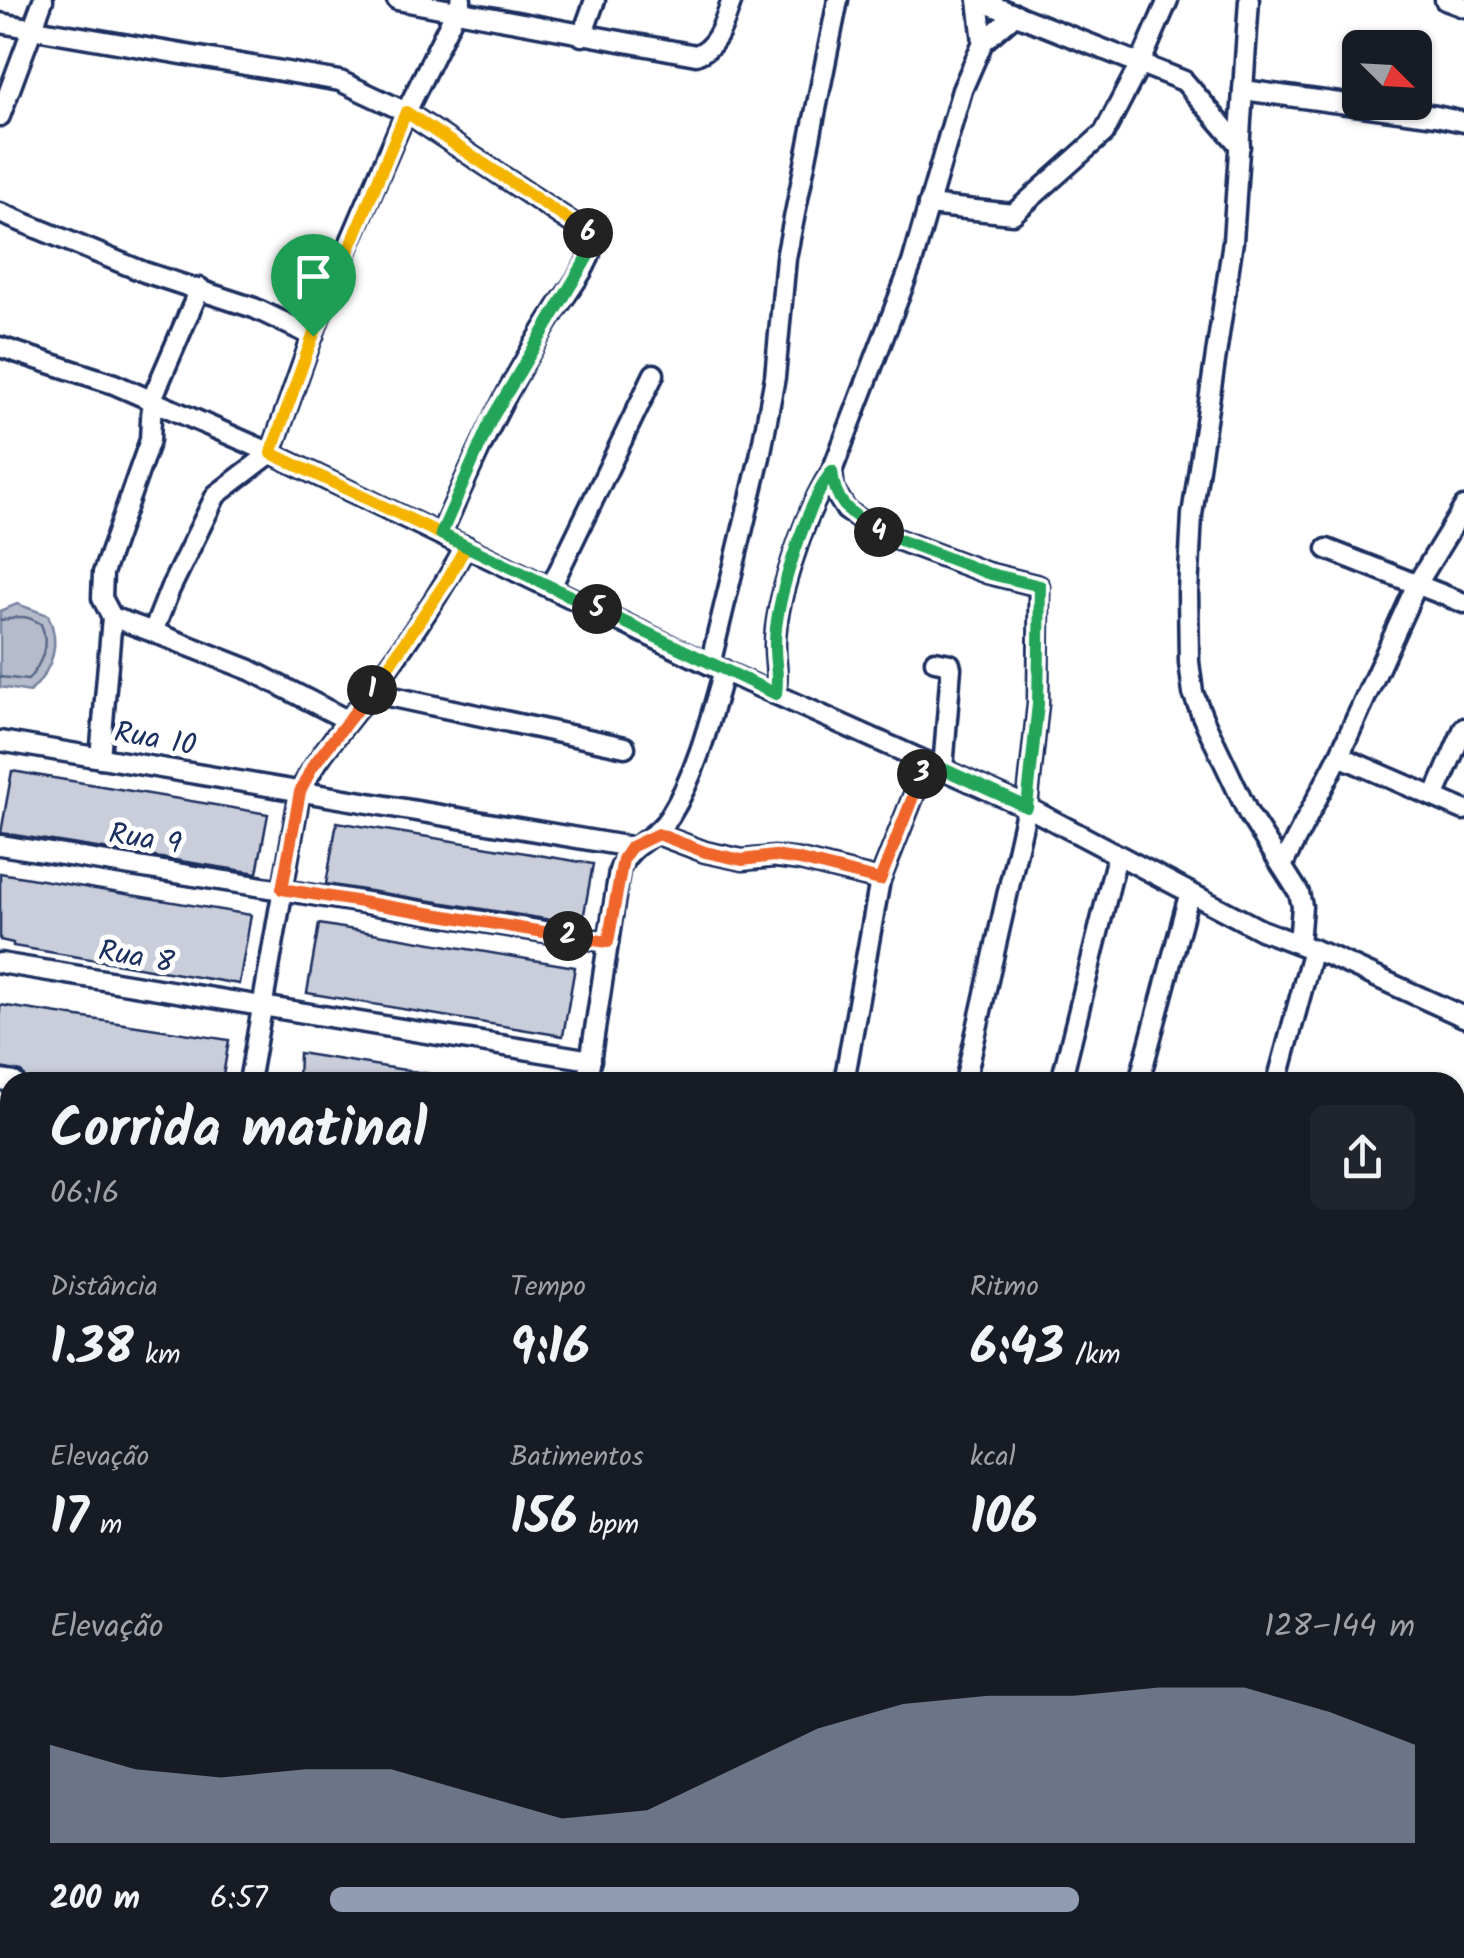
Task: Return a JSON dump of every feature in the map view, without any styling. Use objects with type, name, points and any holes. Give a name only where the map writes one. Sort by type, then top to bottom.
[{"type":"street","points":[[0,116],[43,0]]},
{"type":"street","points":[[397,0],[458,6],[582,36],[696,55],[708,51],[718,36],[732,0]]},
{"type":"street","points":[[582,36],[595,0]]},
{"type":"street","points":[[589,1072],[619,871],[631,847],[658,834],[689,778],[717,668],[774,377],[786,258],[838,0]]},
{"type":"street","points":[[983,42],[978,0],[1141,62],[1192,87],[1240,146]]},
{"type":"street","points":[[928,205],[1013,214],[1104,133],[1168,0]]},
{"type":"street","points":[[1445,0],[1464,7]]},
{"type":"street","points":[[1242,3],[1243,90],[1233,240],[1192,515],[1190,662],[1193,693],[1203,718],[1248,813],[1299,893],[1302,906],[1306,946],[1280,1072]]},
{"type":"street","points":[[153,632],[216,495],[271,453],[313,336],[406,112],[458,6]]},
{"type":"street","points":[[776,694],[779,671],[775,647],[787,579],[912,263],[962,90],[983,42],[1016,14]]},
{"type":"street","points":[[0,23],[340,81],[406,112],[592,236],[593,248],[491,420],[441,534]]},
{"type":"street","points":[[1243,90],[1464,122]]},
{"type":"street","points":[[0,213],[144,272],[254,308],[313,336]]},
{"type":"street","points":[[100,758],[112,617],[102,598],[103,572],[150,440],[152,398],[200,288]]},
{"type":"street","points":[[0,348],[152,398],[717,668],[1027,807],[1273,936],[1306,946],[1464,1017]]},
{"type":"street","points":[[552,587],[654,374]]},
{"type":"street","points":[[832,471],[834,490],[846,510],[880,533],[987,573],[1040,586],[1038,704],[1027,807],[967,1072]]},
{"type":"street","points":[[1282,866],[1338,756],[1417,584],[1464,507]]},
{"type":"street","points":[[252,1072],[300,792],[312,767],[370,692],[446,582],[466,546]]},
{"type":"street","points":[[1326,550],[1464,603]]},
{"type":"street","points":[[112,617],[250,670],[348,720]]},
{"type":"street","points":[[846,1072],[880,880],[935,766],[951,668],[950,664],[936,661]]},
{"type":"street","points":[[370,692],[625,746]]},
{"type":"street","points":[[1435,795],[1464,728]]},
{"type":"street","name":"Rua 10","points":[[0,740],[631,847]]},
{"type":"street","points":[[1338,756],[1464,810]]},
{"type":"street","points":[[658,834],[705,852],[742,860],[774,856],[880,880]]},
{"type":"street","name":"Rua 9","points":[[0,844],[608,942]]},
{"type":"street","points":[[1063,1072],[1117,856]]},
{"type":"street","points":[[1143,1072],[1189,895]]},
{"type":"street","name":"Rua 8","points":[[0,963],[591,1060]]},
{"type":"water","points":[[17,604],[48,615],[54,637],[49,666],[30,692],[0,687],[0,611]]},
{"type":"building","points":[[12,771],[268,814],[257,873],[1,833]]},
{"type":"building","points":[[337,822],[593,864],[582,925],[326,884]]},
{"type":"building","points":[[0,873],[251,915],[239,984],[13,946],[0,940]]},
{"type":"building","points":[[319,924],[575,967],[563,1036],[307,993]]},
{"type":"building","points":[[0,1005],[229,1040],[224,1072],[21,1072],[0,1068]]},
{"type":"building","points":[[299,1053],[418,1072],[298,1072]]},
{"type":"route","points":[[406,112],[592,236],[593,248],[491,420],[441,534],[776,694],[779,671],[775,647],[787,579],[820,488],[832,471],[834,490],[846,510],[880,533],[987,573],[1040,586],[1038,704],[1027,807],[928,762],[880,880],[774,856],[742,860],[705,852],[658,834],[631,847],[623,859],[608,942],[282,889],[300,792],[312,767],[370,692],[446,582],[466,546],[271,453],[313,336],[406,112]]}]
